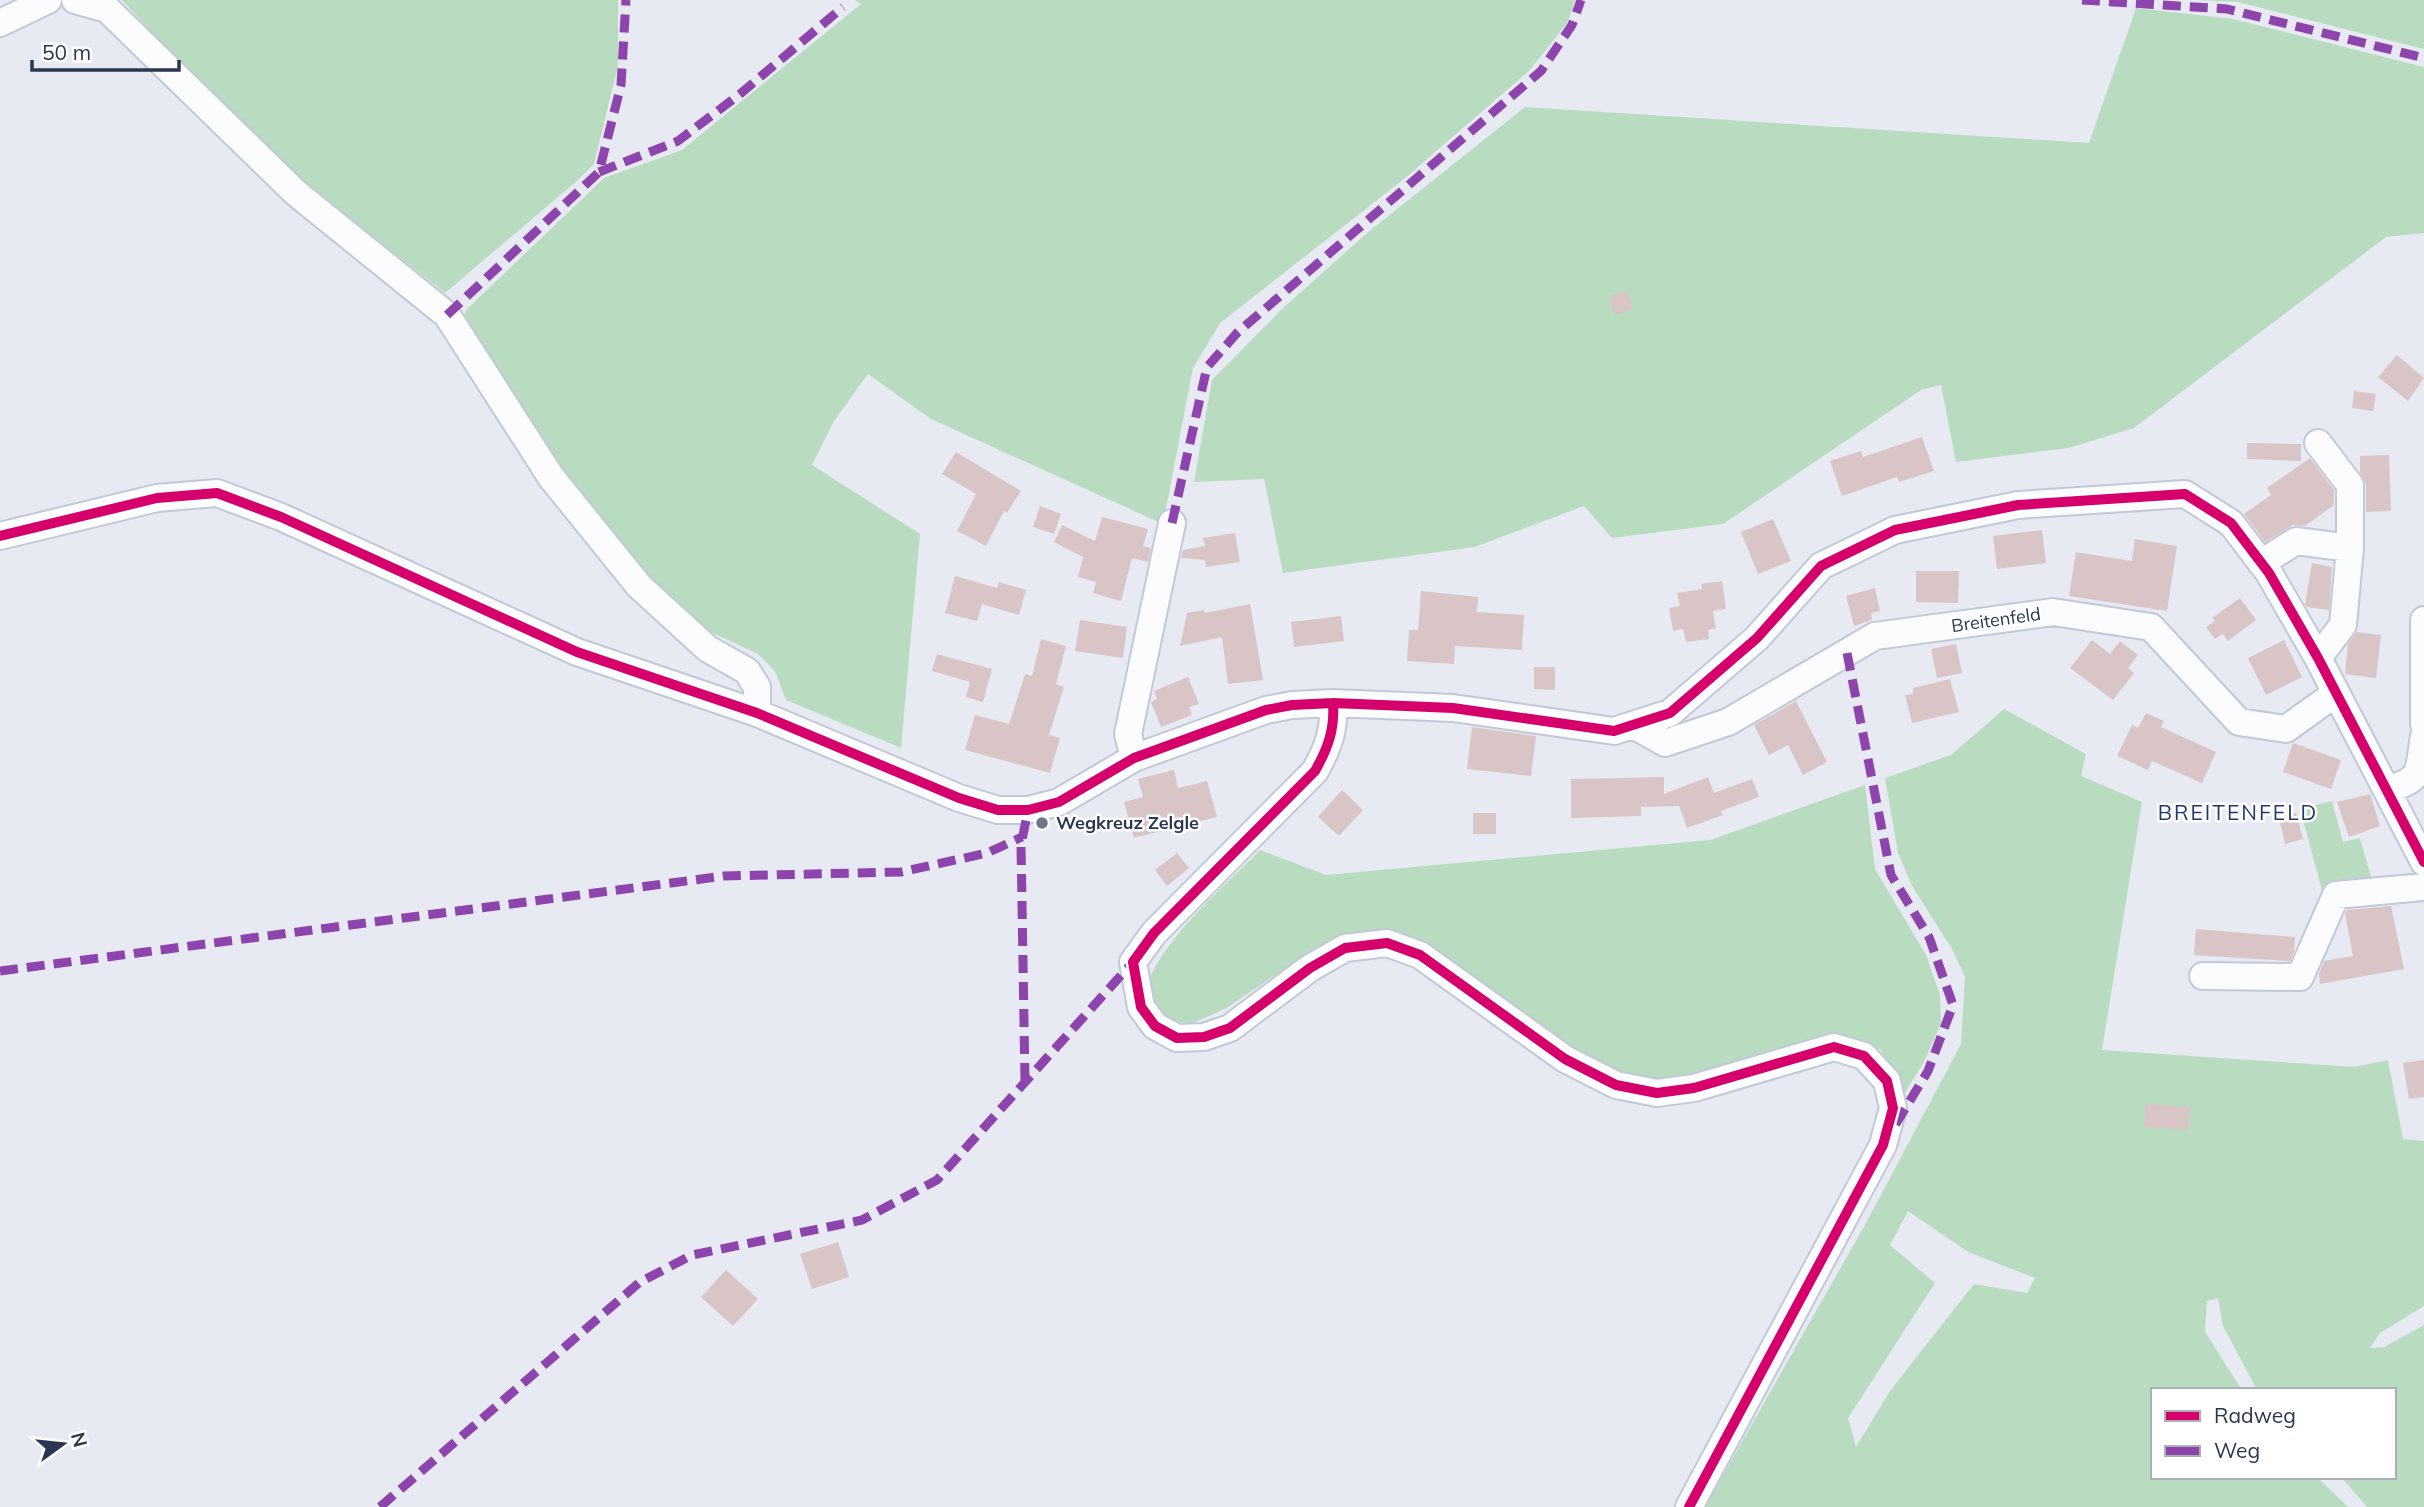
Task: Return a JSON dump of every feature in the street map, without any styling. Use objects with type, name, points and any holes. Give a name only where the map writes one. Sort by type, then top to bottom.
[{"type":"street","points":[[0,23],[48,0]]},
{"type":"street","points":[[75,0],[105,4],[296,193],[447,315],[551,477],[639,586],[708,649],[747,671],[757,687],[757,713]]},
{"type":"street","points":[[2318,443],[2350,485],[2350,548],[2343,625],[2318,658]]},
{"type":"street","points":[[0,536],[157,498],[218,493],[281,517],[577,652],[757,713],[959,799],[998,810],[1028,810],[1059,802],[1133,758],[1266,710],[1292,705],[1334,703],[1453,708],[1614,731],[1670,713],[1757,638],[1821,566],[1895,530],[2018,505],[2185,494],[2231,523],[2261,563],[2318,658],[2424,862]]},
{"type":"street","points":[[1133,758],[1128,734],[1172,523]]},
{"type":"street","points":[[2261,563],[2296,541],[2350,548]]},
{"type":"street","name":"Breitenfeld","points":[[1633,725],[1665,743],[1728,722],[1875,636],[2053,612],[2151,628],[2239,722],[2286,729],[2336,693]]},
{"type":"street","points":[[2424,620],[2424,724]]},
{"type":"street","points":[[1334,703],[1334,720],[1328,747],[1315,771],[1154,933],[1133,962],[1141,1007],[1155,1026],[1177,1038],[1204,1037],[1230,1028],[1310,968],[1345,948],[1387,943],[1420,956],[1565,1059],[1616,1085],[1657,1093],[1694,1088],[1834,1047],[1864,1056],[1887,1081],[1893,1108],[1884,1145],[1689,1507]]},
{"type":"street","points":[[2388,789],[2421,778],[2424,736]]},
{"type":"street","points":[[2203,976],[2300,977],[2336,895],[2424,887]]},
{"type":"green space","points":[[122,0],[618,0],[618,66],[594,164],[445,293],[255,144]]},
{"type":"green space","points":[[855,0],[1575,0],[1568,22],[1529,71],[1404,179],[1220,323],[1193,368],[1163,524],[931,419],[868,374],[834,421],[812,465],[920,534],[901,748],[786,700],[775,671],[758,654],[687,621],[589,513],[464,317],[466,310],[604,178],[682,150],[861,4]]},
{"type":"green space","points":[[2197,0],[2424,0],[2424,49],[2238,2]]},
{"type":"green space","points":[[2136,8],[2233,19],[2424,67],[2424,233],[2386,237],[2134,428],[2068,448],[1956,462],[1941,385],[1921,390],[1723,524],[1612,538],[1584,506],[1475,547],[1283,573],[1264,479],[1194,482],[1212,380],[1282,309],[1367,233],[1525,107],[2089,143]]},
{"type":"green space","points":[[2004,709],[2086,754],[2081,776],[2142,802],[2102,1050],[2354,1067],[2388,1060],[2403,1139],[2424,1141],[2424,1306],[2380,1333],[2370,1348],[2384,1347],[2424,1325],[2424,1507],[2367,1507],[2343,1479],[2396,1479],[2396,1388],[2256,1388],[2223,1326],[2218,1298],[2207,1301],[2205,1332],[2241,1388],[2151,1388],[2151,1479],[2319,1479],[2348,1507],[1705,1507],[1866,1223],[1961,1044],[1965,977],[1952,949],[1912,886],[1898,853],[1885,778],[1951,755]],"holes":[[[1908,1211],[1968,1252],[2035,1278],[2027,1293],[1974,1284],[1890,1391],[1856,1447],[1848,1418],[1935,1283],[1890,1245]]]},
{"type":"green space","points":[[1865,785],[1875,869],[1926,955],[1940,995],[1941,1023],[1924,1062],[1903,1096],[1881,1050],[1856,1038],[1821,1039],[1694,1075],[1653,1080],[1625,1076],[1586,1061],[1398,931],[1364,932],[1338,939],[1293,963],[1225,1009],[1193,1023],[1172,1022],[1158,1015],[1147,983],[1183,928],[1260,850],[1326,875],[1710,840]]},
{"type":"green space","points":[[2332,801],[2343,842],[2360,838],[2371,877],[2322,890],[2300,809]]},
{"type":"building","points":[[1628,291],[1633,309],[1614,315],[1609,296]]},
{"type":"building","points":[[2397,355],[2424,378],[2408,401],[2378,377]]},
{"type":"building","points":[[2354,391],[2376,394],[2373,411],[2352,408]]},
{"type":"building","points":[[1922,437],[1934,471],[1899,482],[1897,477],[1842,496],[1830,461],[1861,451],[1863,457]]},
{"type":"building","points":[[2247,443],[2301,444],[2301,461],[2247,459]]},
{"type":"building","points":[[956,452],[1021,491],[1007,513],[1004,511],[986,546],[957,531],[976,494],[942,474]]},
{"type":"building","points":[[2389,455],[2391,511],[2366,512],[2366,485],[2360,472],[2360,456]]},
{"type":"building","points":[[2310,458],[2334,490],[2334,505],[2305,526],[2293,525],[2265,542],[2244,514],[2271,495],[2267,488]]},
{"type":"building","points":[[1040,506],[1061,514],[1054,534],[1033,527]]},
{"type":"building","points":[[1102,517],[1148,529],[1143,546],[1151,548],[1148,562],[1132,558],[1121,601],[1093,593],[1096,582],[1078,577],[1083,557],[1054,542],[1062,525],[1095,541]]},
{"type":"building","points":[[1773,519],[1791,561],[1758,574],[1741,532]]},
{"type":"building","points":[[2042,530],[2046,563],[1997,569],[1993,536]]},
{"type":"building","points":[[1235,533],[1240,562],[1206,567],[1205,560],[1181,558],[1183,550],[1205,546],[1203,538]]},
{"type":"building","points":[[2135,539],[2177,546],[2167,611],[2069,596],[2076,552],[2132,561]]},
{"type":"building","points":[[2312,563],[2332,567],[2329,610],[2307,607],[2305,604]]},
{"type":"building","points":[[1916,571],[1959,571],[1958,603],[1916,602]]},
{"type":"building","points":[[955,576],[997,588],[999,582],[1026,590],[1019,615],[982,604],[977,621],[945,613]]},
{"type":"building","points":[[1722,581],[1726,609],[1713,611],[1716,629],[1708,630],[1709,639],[1686,642],[1683,629],[1673,631],[1669,608],[1680,606],[1677,593],[1702,589],[1701,584]]},
{"type":"building","points":[[1875,588],[1880,611],[1871,613],[1872,620],[1854,626],[1846,596]]},
{"type":"building","points":[[1421,591],[1478,597],[1477,612],[1524,615],[1522,650],[1455,646],[1454,664],[1407,661],[1409,630],[1418,630]]},
{"type":"building","points":[[2240,598],[2256,620],[2228,641],[2223,634],[2215,639],[2206,627],[2215,621],[2212,618]]},
{"type":"building","points":[[1250,604],[1263,680],[1228,684],[1222,637],[1180,646],[1187,613],[1204,610],[1205,613]]},
{"type":"building","points":[[1341,616],[1344,641],[1294,647],[1291,622]]},
{"type":"building","points":[[1080,620],[1127,627],[1123,658],[1075,651]]},
{"type":"building","points":[[2357,632],[2381,635],[2376,678],[2345,674],[2348,644]]},
{"type":"building","points":[[1041,639],[1066,646],[1056,684],[1064,687],[1049,735],[1060,738],[1050,773],[965,750],[975,715],[1009,724],[1025,674],[1032,676]]},
{"type":"building","points":[[2092,640],[2110,654],[2120,641],[2138,655],[2128,668],[2134,673],[2113,700],[2070,668]]},
{"type":"building","points":[[2284,640],[2302,677],[2266,695],[2248,658]]},
{"type":"building","points":[[1956,644],[1962,673],[1937,678],[1931,649]]},
{"type":"building","points":[[937,654],[992,669],[983,702],[966,697],[970,682],[932,671]]},
{"type":"building","points":[[1534,667],[1555,667],[1555,690],[1534,689]]},
{"type":"building","points":[[1188,677],[1199,704],[1189,707],[1192,715],[1161,727],[1151,702],[1157,699],[1154,691]]},
{"type":"building","points":[[1950,679],[1959,712],[1912,723],[1905,695],[1913,694],[1913,688]]},
{"type":"building","points":[[1796,701],[1827,762],[1803,775],[1788,745],[1769,755],[1754,725]]},
{"type":"building","points":[[2146,713],[2164,721],[2161,727],[2216,752],[2202,783],[2152,761],[2148,770],[2117,756],[2132,725],[2138,728]]},
{"type":"building","points":[[1472,727],[1536,736],[1531,776],[1467,769]]},
{"type":"building","points":[[2293,743],[2341,760],[2331,789],[2283,772]]},
{"type":"building","points":[[1174,770],[1178,788],[1207,781],[1217,817],[1134,838],[1124,802],[1143,797],[1138,779]]},
{"type":"building","points":[[1664,777],[1664,794],[1708,777],[1714,793],[1752,779],[1759,797],[1721,811],[1723,815],[1687,828],[1679,806],[1641,807],[1641,816],[1571,818],[1571,779]]},
{"type":"building","points":[[1342,790],[1363,810],[1339,836],[1318,817]]},
{"type":"building","points":[[2370,794],[2380,826],[2349,837],[2337,802]]},
{"type":"building","points":[[1473,813],[1496,813],[1496,834],[1473,834]]},
{"type":"building","points":[[2296,813],[2303,839],[2285,844],[2279,818]]},
{"type":"building","points":[[1177,853],[1189,868],[1167,886],[1155,870]]},
{"type":"building","points":[[2391,906],[2404,969],[2320,984],[2319,974],[2324,961],[2353,956],[2345,914],[2347,910]]},
{"type":"building","points":[[2196,929],[2295,937],[2294,952],[2290,961],[2194,955]]},
{"type":"building","points":[[2424,1060],[2424,1097],[2409,1099],[2403,1063]]},
{"type":"building","points":[[2145,1104],[2190,1107],[2188,1130],[2144,1127]]},
{"type":"building","points":[[838,1242],[849,1277],[812,1289],[800,1254]]},
{"type":"building","points":[[726,1270],[758,1299],[733,1326],[701,1297]]},
{"type":"marked path","points":[[447,315],[599,172],[621,85],[626,0]]},
{"type":"marked path","points":[[1172,523],[1207,367],[1237,333],[1541,71],[1572,25],[1581,0]]},
{"type":"marked path","points":[[2082,0],[2227,9],[2424,58]]},
{"type":"marked path","points":[[599,172],[678,141],[740,94],[843,7]]},
{"type":"marked path","points":[[1847,653],[1891,875],[1929,937],[1953,1005],[1928,1071],[1894,1127]]},
{"type":"marked path","points":[[1025,1081],[1021,845],[1028,810]]},
{"type":"marked path","points":[[0,971],[724,876],[901,872],[987,853],[1022,837]]},
{"type":"marked path","points":[[380,1507],[640,1282],[692,1255],[862,1220],[937,1180],[1133,962]]},
{"type":"cycle path","points":[[0,536],[157,498],[217,493],[281,517],[577,652],[757,713],[959,798],[998,810],[1028,810],[1059,802],[1134,758],[1266,710],[1292,705],[1333,703],[1453,708],[1614,731],[1670,713],[1757,638],[1821,566],[1895,530],[2018,505],[2185,494],[2231,523],[2269,573],[2318,658],[2424,862]]},
{"type":"cycle path","points":[[1333,703],[1330,738],[1315,771],[1154,933],[1133,962],[1141,1007],[1155,1026],[1177,1038],[1204,1037],[1230,1028],[1310,968],[1345,948],[1387,943],[1420,955],[1565,1059],[1616,1085],[1657,1093],[1694,1088],[1834,1047],[1864,1056],[1887,1081],[1893,1108],[1883,1145],[1689,1507]]},
{"type":"place","name":"Wegkreuz Zelgle","points":[[1042,823]]},
{"type":"district","name":"BREITENFELD","points":[[2238,813]]}]
